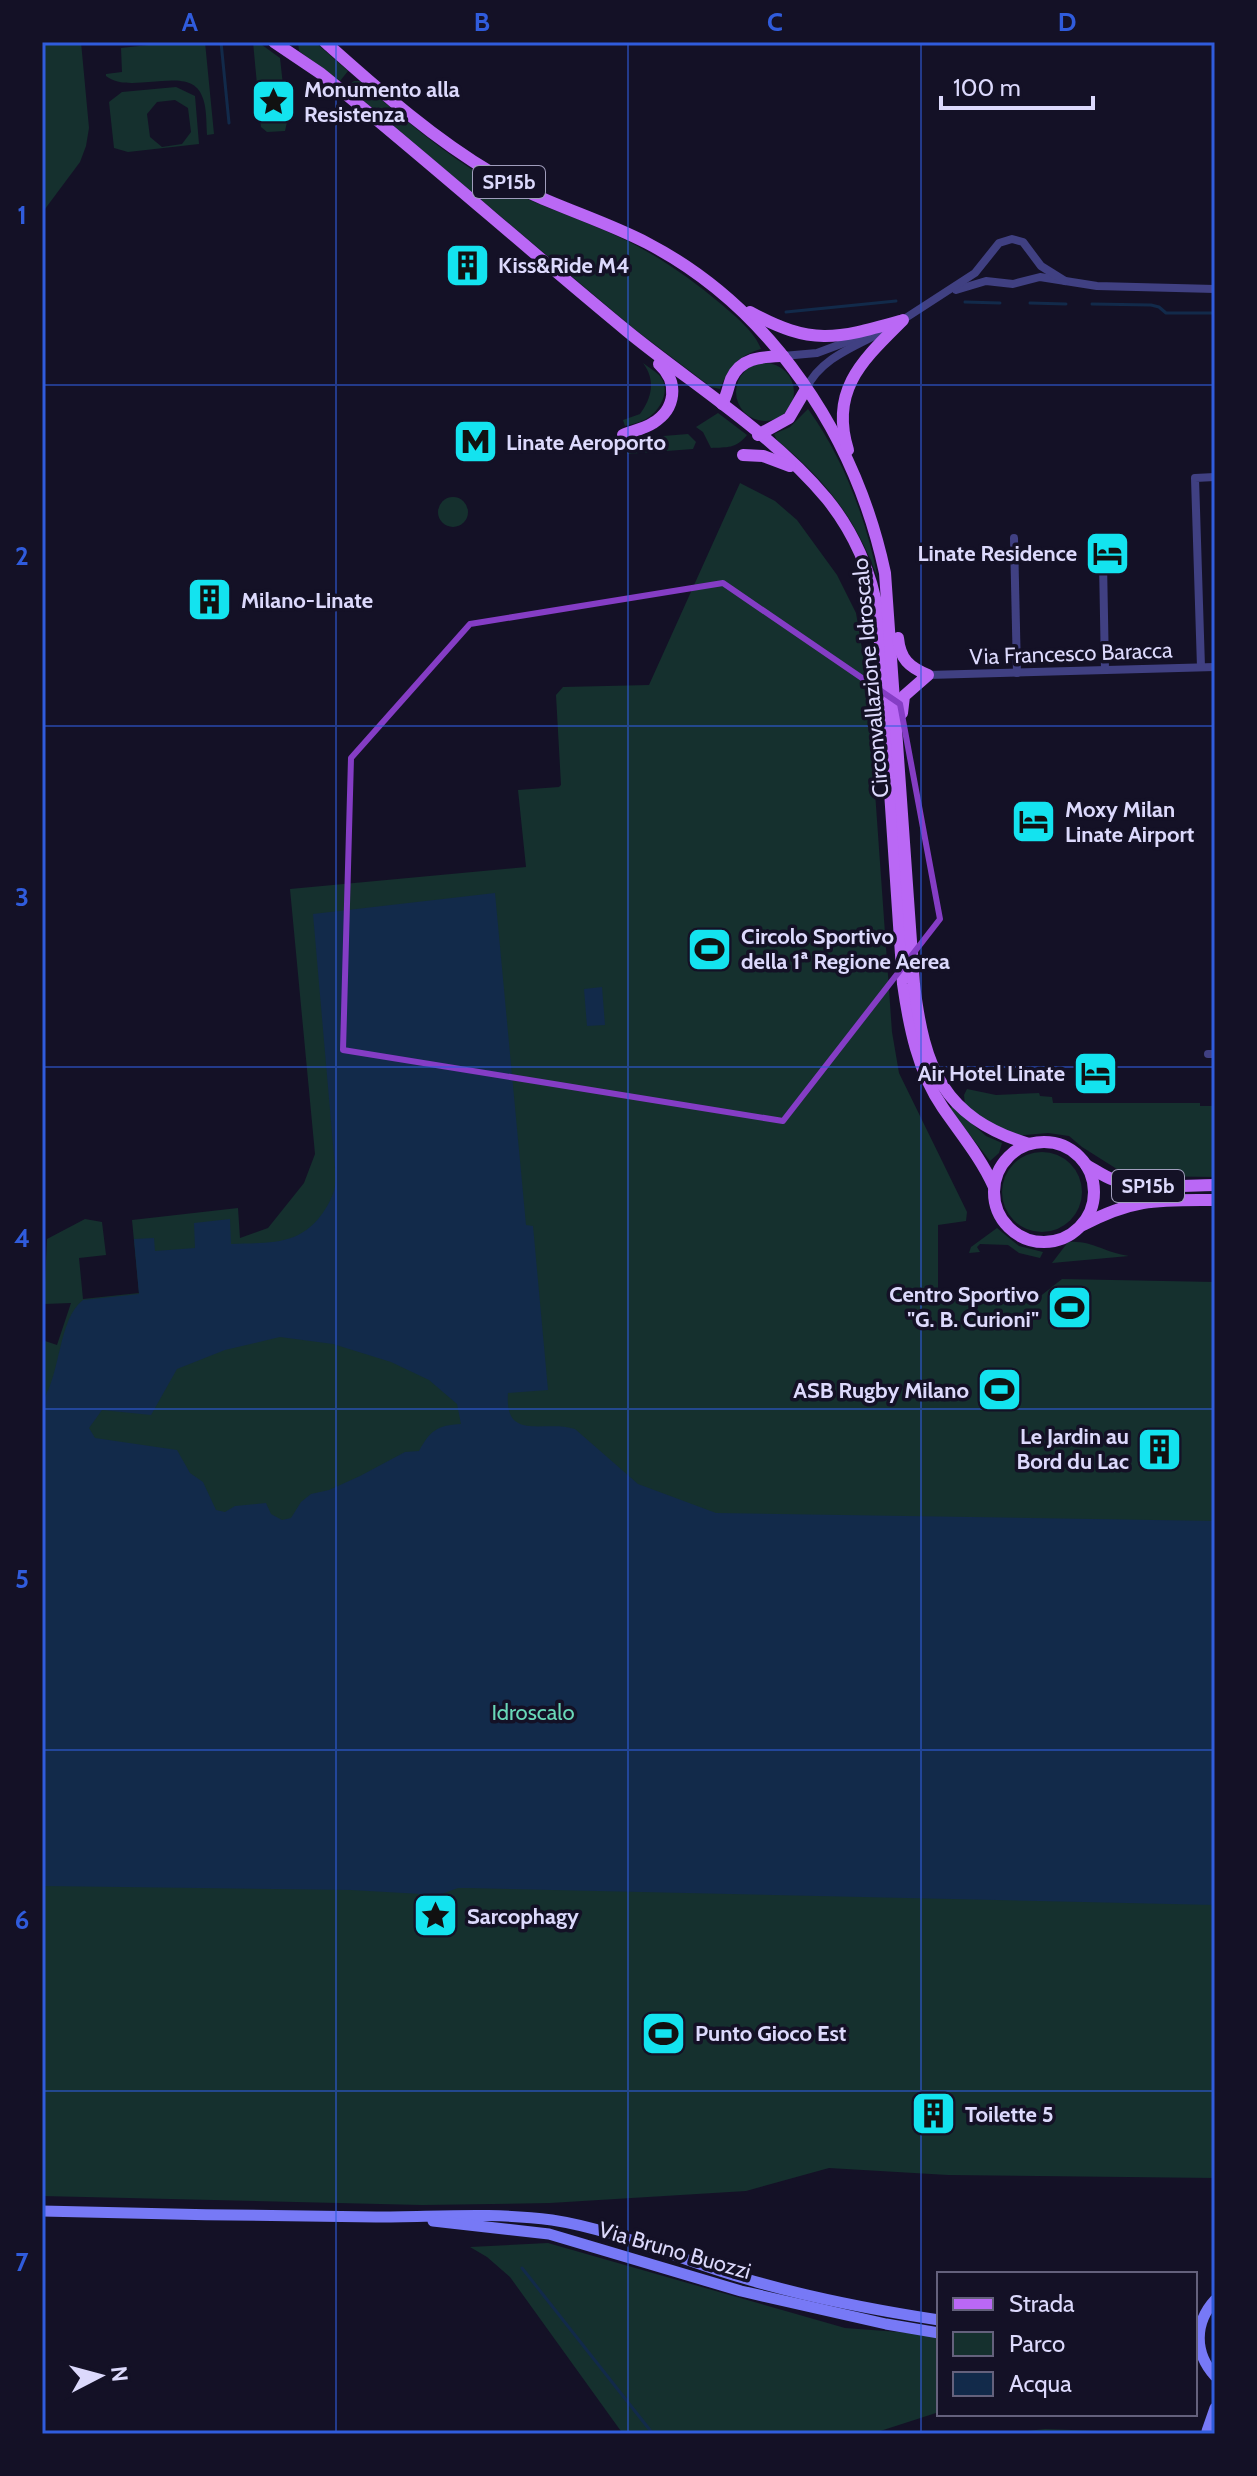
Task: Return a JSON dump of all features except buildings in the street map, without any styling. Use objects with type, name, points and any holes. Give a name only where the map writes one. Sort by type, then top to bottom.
[{"type":"main road","name":"Circonvallazione Idroscalo","points":[[274,42],[320,73],[629,333],[722,404],[806,476],[849,530],[875,597],[883,660],[903,984],[912,1037],[941,1106],[982,1162],[994,1187]]},
{"type":"main road","name":"Circonvallazione Idroscalo","points":[[325,42],[425,128],[493,174],[527,192],[650,244],[709,280],[739,307],[783,356],[806,389],[835,435],[863,499],[885,573],[914,984],[922,1031],[945,1090],[966,1113],[999,1134],[1029,1144]]},
{"type":"main road","points":[[349,97],[345,87],[349,78],[359,75],[368,79]]},
{"type":"main road","points":[[739,307],[785,330],[815,337],[846,336],[903,320]]},
{"type":"main road","points":[[863,499],[844,435],[845,399],[860,363],[903,320]]},
{"type":"main road","points":[[623,435],[651,425],[662,417],[673,395],[668,372],[629,333]]},
{"type":"main road","points":[[722,404],[741,365],[758,357],[783,356]]},
{"type":"main road","points":[[758,435],[789,418],[806,389]]},
{"type":"main road","points":[[743,455],[780,461],[806,476]]},
{"type":"main road","points":[[885,573],[895,602],[899,651],[915,669],[928,675],[903,697],[903,756],[898,771]]},
{"type":"main road","name":"SP15b","points":[[1029,1144],[1057,1143],[1113,1180],[1145,1186],[1215,1185]]},
{"type":"main road","points":[[994,1187],[1005,1160],[1029,1144]]},
{"type":"main road","name":"SP15b","points":[[1080,1227],[1093,1198],[1086,1165]]},
{"type":"main road","name":"SP15b","points":[[994,1187],[996,1207],[1001,1217],[1016,1233],[1036,1241],[1059,1240],[1111,1210],[1144,1201],[1215,1200]]},
{"type":"main road","name":"Via Bruno Buozzi","points":[[42,2211],[397,2217],[486,2215],[566,2223],[621,2237],[742,2278],[788,2290],[937,2320]]},
{"type":"main road","name":"Via Bruno Buozzi","points":[[397,2217],[549,2234],[741,2291],[937,2333]]},
{"type":"main road","points":[[1214,2376],[1200,2361],[1199,2334],[1200,2313],[1215,2300]]},
{"type":"main road","points":[[1206,2432],[1215,2408]]},
{"type":"main road","points":[[1206,2432],[1215,2420]]},
{"type":"street","points":[[806,389],[828,361],[948,293],[978,271],[998,244],[1012,239],[1026,244],[1045,269],[1065,281]]},
{"type":"street","points":[[1026,279],[1032,270],[1033,256]]},
{"type":"street","points":[[990,257],[991,270],[1000,281]]},
{"type":"street","points":[[948,293],[980,282],[1013,284],[1040,277],[1097,286],[1215,289]]},
{"type":"street","points":[[783,356],[822,352],[903,320]]},
{"type":"street","points":[[1201,667],[1195,478],[1215,477]]},
{"type":"street","points":[[1014,538],[1017,673]]},
{"type":"street","points":[[1103,562],[1105,670]]},
{"type":"street","name":"Via Francesco Baracca","points":[[928,675],[1215,667]]},
{"type":"highlighted area","points":[[723,583],[900,704],[940,919],[783,1121],[343,1050],[351,758],[470,624]]},
{"type":"green space","points":[[42,42],[81,42],[89,128],[80,162],[42,213]]},
{"type":"green space","points":[[205,42],[214,134],[207,135],[205,105],[195,86],[173,80],[129,83],[106,76],[122,72],[121,48]]},
{"type":"green space","points":[[253,42],[258,42],[280,58],[287,122],[285,131],[267,132],[261,127]]},
{"type":"green space","points":[[298,42],[315,42],[348,71],[340,81],[299,51]]},
{"type":"green space","points":[[354,81],[360,81],[439,147],[491,181],[619,237],[672,267],[738,319],[761,349],[735,363],[720,389],[711,387],[633,328],[351,90]]},
{"type":"green space","points":[[176,87],[195,96],[199,144],[128,152],[114,148],[109,102],[122,92]],"holes":[[[175,100],[188,108],[191,132],[182,144],[162,147],[150,137],[147,114],[157,102]]]},
{"type":"green space","points":[[643,363],[659,375],[665,387],[664,394],[659,407],[650,417],[625,426],[623,420],[640,414],[650,395],[650,376]]},
{"type":"green space","points":[[765,363],[776,365],[785,372],[792,381],[792,403],[785,412],[776,419],[765,421],[754,419],[745,412],[738,403],[736,392],[738,381],[745,372],[754,365]]},
{"type":"green space","points":[[808,409],[832,448],[852,490],[878,579],[860,537],[838,502],[774,434],[790,427]]},
{"type":"green space","points":[[718,413],[747,435],[739,443],[711,448],[703,432],[696,427]]},
{"type":"green space","points":[[688,434],[696,442],[693,449],[627,454],[626,439]]},
{"type":"green space","name":"Idroscalo","points":[[740,483],[775,501],[797,520],[837,575],[856,613],[867,679],[892,1032],[899,1073],[967,1212],[966,1221],[938,1225],[938,1296],[1038,1298],[1062,1279],[1215,1282],[1215,2178],[948,2175],[829,2168],[746,2191],[550,2203],[422,2205],[42,2196],[42,1340],[57,1345],[71,1303],[44,1304],[47,1239],[85,1219],[102,1222],[106,1255],[79,1258],[83,1299],[139,1293],[132,1220],[238,1208],[240,1238],[268,1228],[304,1183],[315,1154],[290,889],[526,867],[518,790],[561,785],[556,695],[563,687],[649,685]]},
{"type":"green space","points":[[453,497],[464,501],[468,512],[464,523],[453,527],[442,523],[438,512],[442,501]]},
{"type":"green space","points":[[967,1089],[996,1095],[1039,1093],[1040,1096],[1052,1097],[1053,1103],[1200,1103],[1200,1106],[1215,1106],[1215,1177],[1146,1176],[1120,1171],[1069,1136],[1048,1133],[1014,1136],[996,1128],[965,1105]]},
{"type":"green space","points":[[953,1107],[986,1136],[1002,1143],[999,1153],[990,1161],[949,1108]]},
{"type":"green space","points":[[1042,1152],[1057,1155],[1070,1164],[1079,1177],[1082,1192],[1079,1207],[1070,1220],[1057,1229],[1042,1232],[1027,1229],[1014,1220],[1005,1207],[1002,1192],[1005,1177],[1014,1164],[1027,1155]]},
{"type":"green space","points":[[997,1228],[1019,1246],[1043,1252],[1040,1258],[1019,1253],[1008,1245],[980,1244],[977,1247],[980,1252],[969,1253],[971,1247]]},
{"type":"green space","points":[[1068,1242],[1084,1243],[1129,1256],[1052,1263]]},
{"type":"green space","points":[[548,2243],[845,2328],[937,2335],[937,2413],[871,2434],[623,2434],[510,2277],[470,2247]]},
{"type":"green space","points":[[1045,2429],[1153,2433],[1001,2434]]},
{"type":"water","name":"Idroscalo","points":[[495,893],[526,1225],[533,1226],[548,1390],[508,1393],[508,1408],[520,1424],[575,1429],[638,1484],[716,1513],[1215,1521],[1215,1905],[468,1888],[439,1895],[351,1890],[42,1886],[42,1402],[53,1377],[69,1320],[83,1300],[139,1294],[134,1239],[154,1238],[155,1251],[195,1248],[194,1223],[230,1219],[231,1244],[284,1240],[307,1230],[328,1204],[336,1179],[313,914]],"holes":[[[280,1337],[333,1344],[391,1362],[429,1380],[457,1404],[461,1424],[435,1430],[419,1451],[405,1452],[329,1490],[311,1494],[301,1502],[291,1518],[282,1520],[271,1514],[266,1503],[235,1506],[225,1512],[216,1510],[203,1482],[190,1473],[177,1450],[95,1438],[89,1428],[102,1410],[151,1415],[177,1369],[225,1350]]]},
{"type":"water","points":[[602,987],[605,1025],[587,1026],[584,989]]},
{"type":"waterway","points":[[221,42],[229,123]]},
{"type":"waterway","points":[[786,312],[896,301]]},
{"type":"waterway","points":[[965,302],[1000,303]]},
{"type":"waterway","points":[[1030,303],[1066,304]]},
{"type":"waterway","points":[[1092,304],[1151,305],[1166,313],[1215,313]]},
{"type":"waterway","points":[[522,2268],[653,2434]]},
{"type":"place","name":"Monumento alla Resistenza","points":[[273,102]]},
{"type":"place","name":"Kiss&Ride M4","points":[[467,265]]},
{"type":"place","name":"Linate Aeroporto","points":[[475,442]]},
{"type":"place","name":"Linate Residence","points":[[1108,553]]},
{"type":"place","name":"Milano-Linate","points":[[210,600]]},
{"type":"place","name":"Moxy Milan Linate Airport","points":[[1034,822]]},
{"type":"place","name":"Circolo Sportivo della 1ª Regione Aerea","points":[[710,949]]},
{"type":"place","name":"Air Hotel Linate","points":[[1096,1073]]},
{"type":"place","name":"Centro Sportivo \"G. B. Curioni\"","points":[[1070,1307]]},
{"type":"place","name":"ASB Rugby Milano","points":[[1000,1390]]},
{"type":"place","name":"Le Jardin au Bord du Lac","points":[[1160,1449]]},
{"type":"place","name":"Sarcophagy","points":[[436,1916]]},
{"type":"place","name":"Punto Gioco Est","points":[[664,2033]]},
{"type":"place","name":"Toilette 5","points":[[934,2114]]}]
